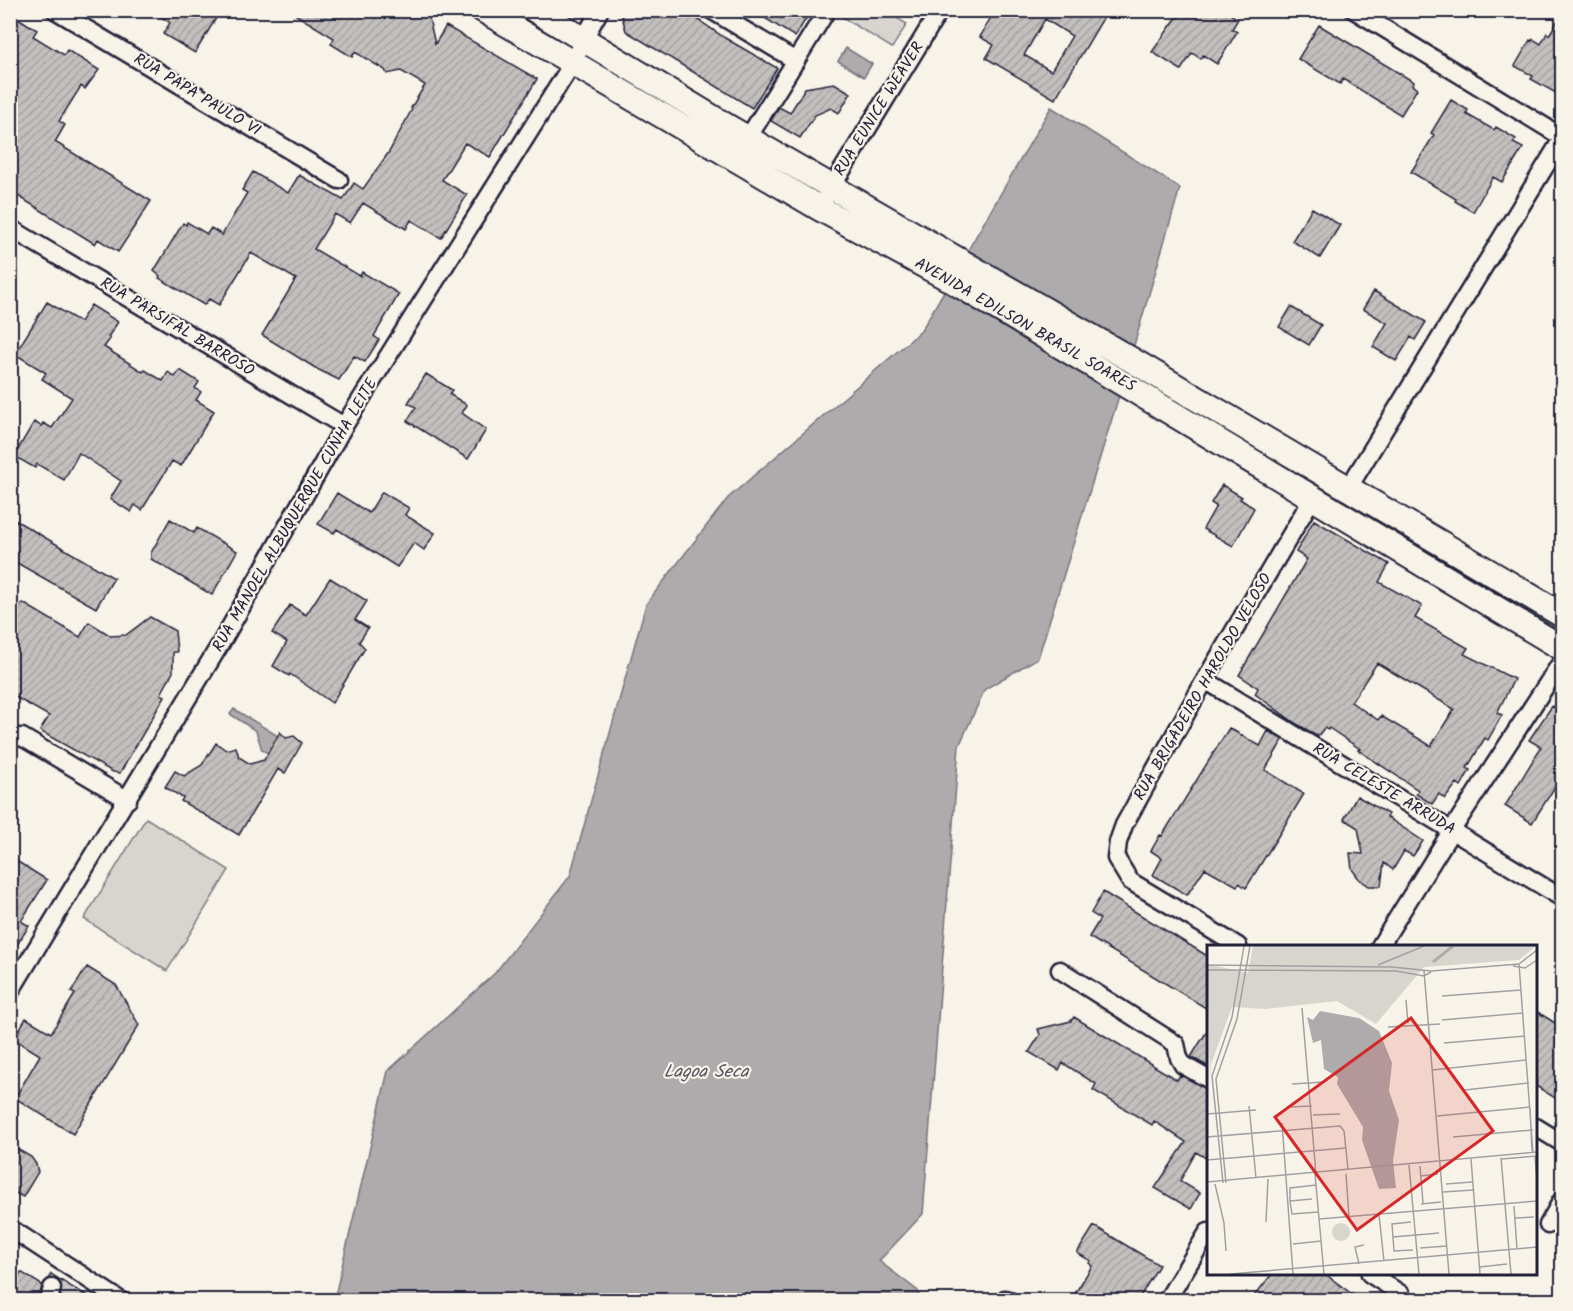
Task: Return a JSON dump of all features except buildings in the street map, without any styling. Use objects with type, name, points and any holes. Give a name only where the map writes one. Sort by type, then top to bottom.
[{"type":"main road","name":"AVENIDA EDILSON BRASIL SOARES","points":[[483,10],[572,64],[832,186],[1123,383],[1563,648]]},
{"type":"main road","name":"AVENIDA EDILSON BRASIL SOARES","points":[[535,10],[731,137],[819,207],[956,271],[1130,359],[1563,615]]},
{"type":"street","name":"RUA PAPA PAULO VI","points":[[55,10],[339,180]]},
{"type":"street","name":"RUA MANOEL ALBUQUERQUE CUNHA LEITE","points":[[10,992],[221,643],[344,426],[572,64],[600,10]]},
{"type":"street","points":[[711,10],[796,61]]},
{"type":"street","points":[[731,137],[796,61],[826,10]]},
{"type":"street","name":"RUA EUNICE WEAVER","points":[[819,207],[940,10]]},
{"type":"street","points":[[1349,487],[1563,138],[1354,10]]},
{"type":"street","name":"RUA PARSIFAL BARROSO","points":[[10,228],[344,426]]},
{"type":"street","name":"RUA BRIGADEIRO HAROLDO VELOSO","points":[[1236,945],[1130,881],[1116,858],[1118,842],[1124,825],[1205,680],[1313,497]]},
{"type":"street","points":[[1381,945],[1452,830],[1563,661]]},
{"type":"street","name":"RUA CELESTE ARRUDA","points":[[1205,680],[1563,898]]},
{"type":"street","points":[[10,738],[22,737],[128,800]]},
{"type":"street","points":[[1060,970],[1176,1044],[1183,1065],[1207,1078]]},
{"type":"street","points":[[1537,1128],[1563,1143]]},
{"type":"street","points":[[1548,1225],[1563,1200]]},
{"type":"street","points":[[10,1228],[61,1286],[120,1300]]},
{"type":"street","points":[[1167,1300],[1207,1235]]},
{"type":"street","points":[[1372,1275],[1401,1294]]},
{"type":"shaded area","points":[[846,11],[885,11],[907,24],[892,48],[842,17]]},
{"type":"shaded area","points":[[146,818],[229,870],[167,971],[84,919]]},
{"type":"water","points":[[846,48],[872,64],[864,77],[838,61]]},
{"type":"water","name":"Lagoa Seca","points":[[1051,107],[1180,188],[1123,383],[1038,658],[985,689],[959,746],[923,1214],[879,1261],[918,1291],[920,1300],[334,1300],[388,1071],[495,973],[570,876],[646,604],[728,498],[921,331]]},
{"type":"water","points":[[234,709],[278,736],[268,753],[262,750],[256,731],[230,714]]},
{"type":"tunnel","points":[[64,1296],[70,1287]]}]
